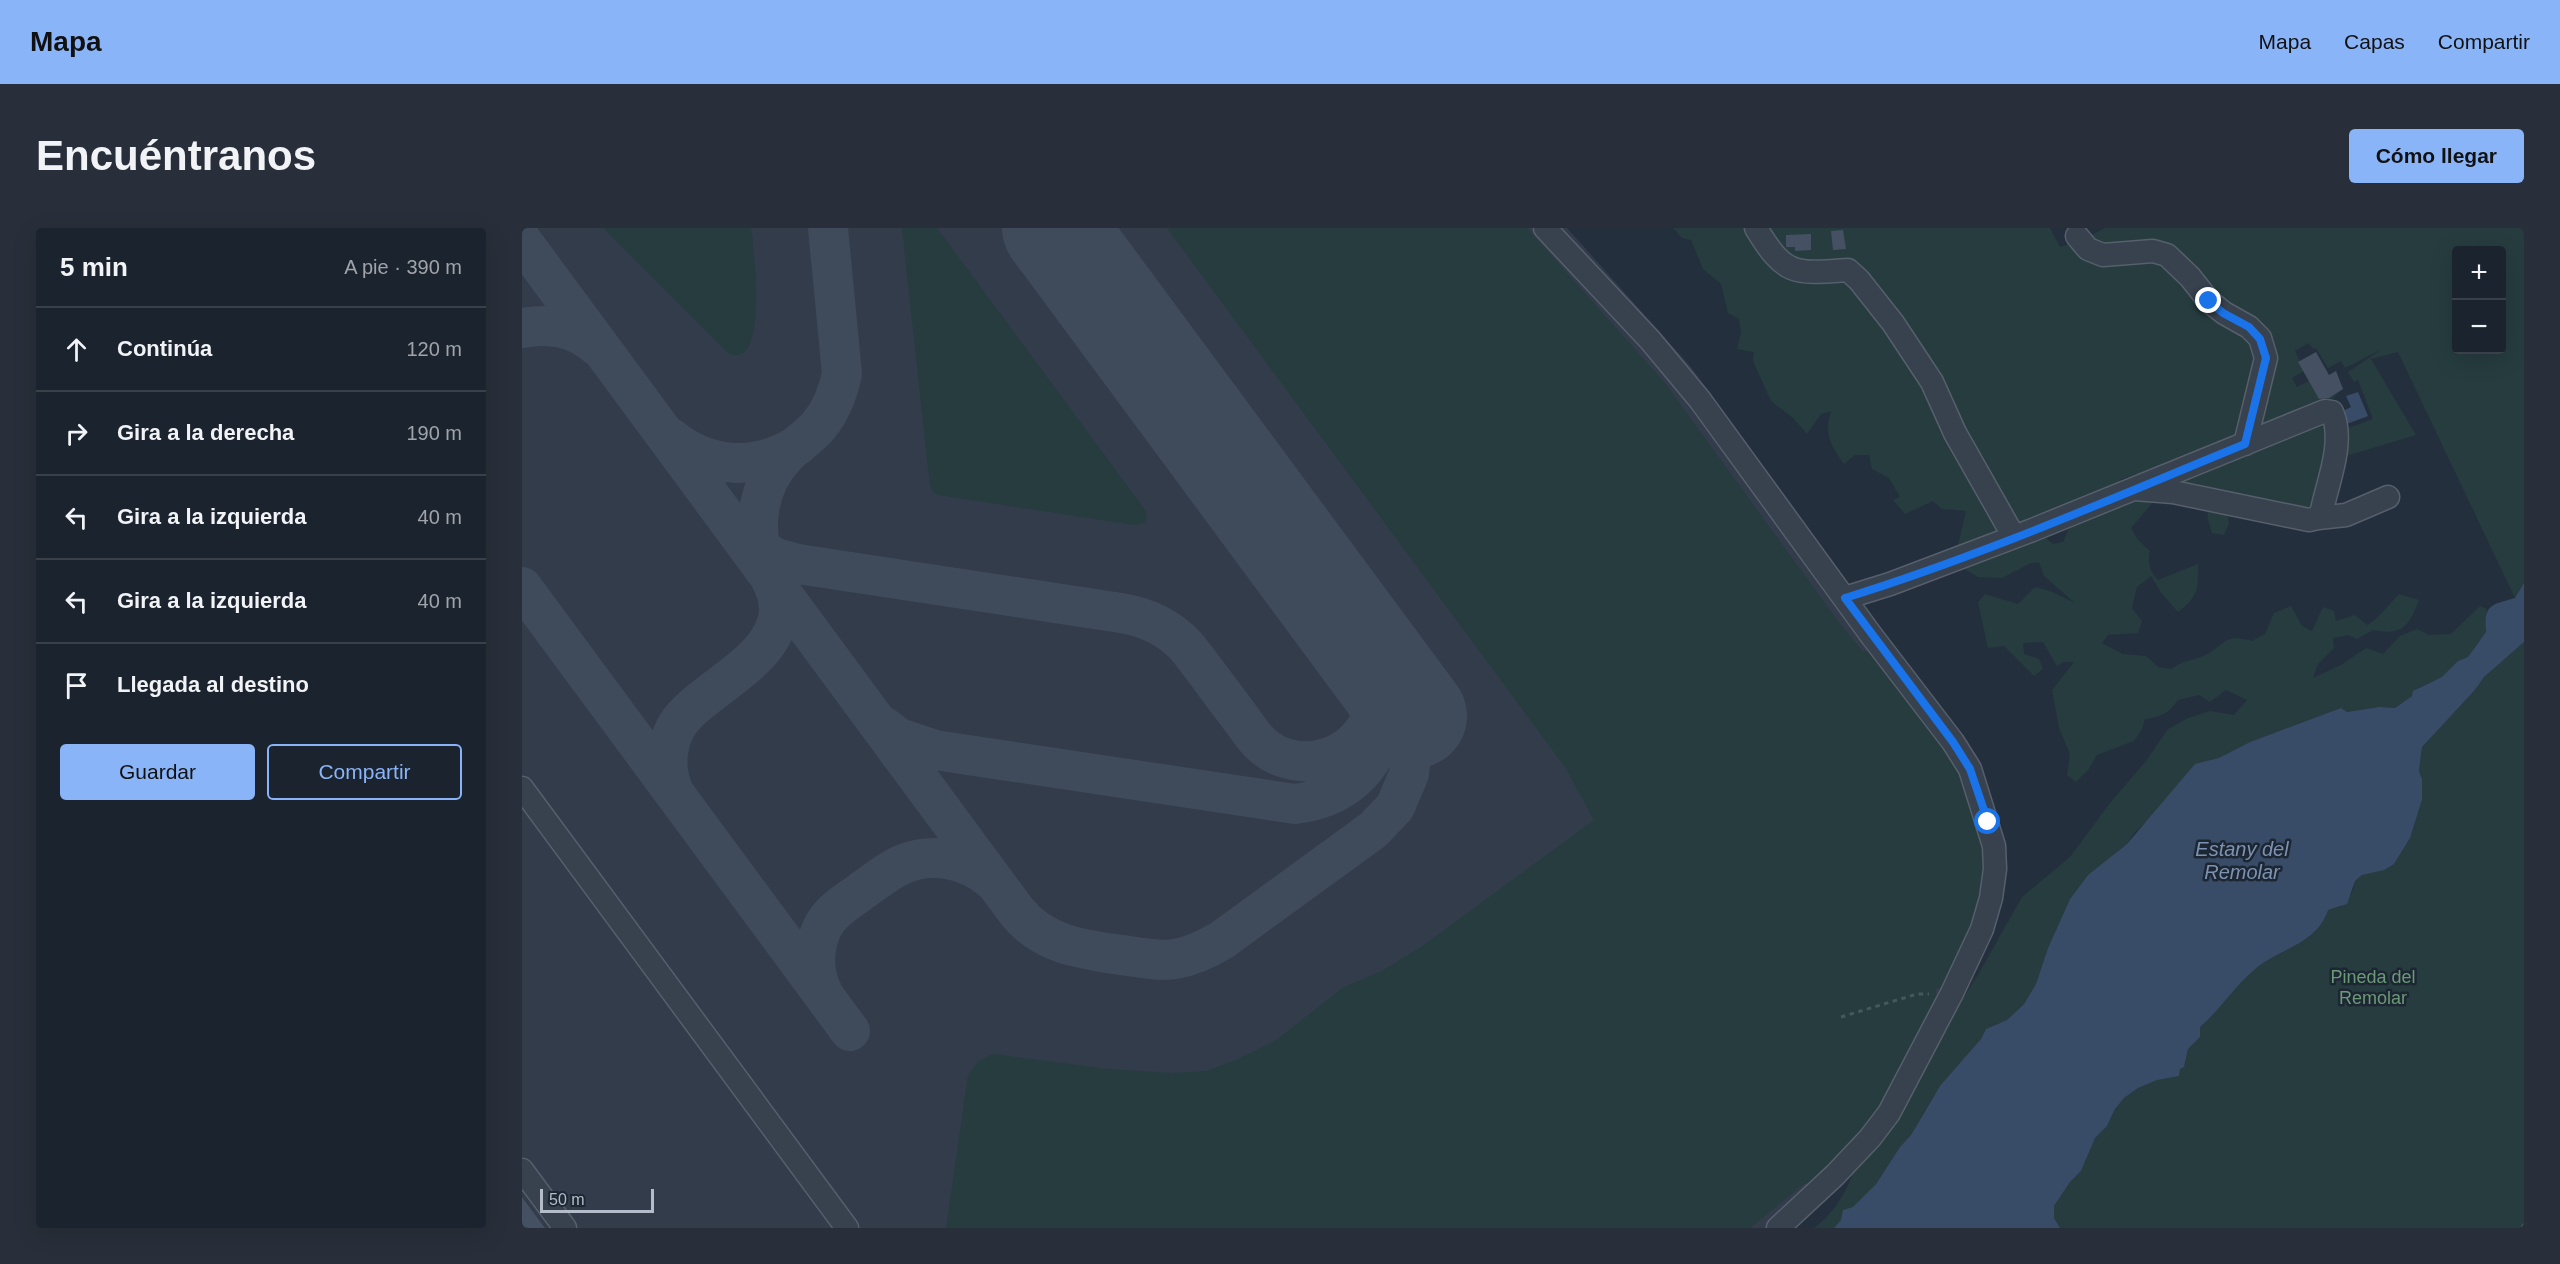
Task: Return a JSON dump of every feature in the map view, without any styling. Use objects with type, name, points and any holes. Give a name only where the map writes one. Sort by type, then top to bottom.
[{"type":"lane","points":[[1545,228],[1650,340],[1700,400],[1953,742],[1970,769],[1994,846],[1995,869],[1991,897],[1982,929],[1952,993],[1889,1113],[1842,1168],[1778,1228]]},
{"type":"lane","points":[[1756,228],[1777,260],[1792,270],[1822,272],[1848,270],[1860,280],[1893,323],[1932,382],[1955,433],[2014,537]]},
{"type":"lane","points":[[2080,231],[2088,249],[2103,255],[2153,251],[2167,255],[2209,301],[2223,313],[2249,327],[2260,339],[2266,358],[2245,444]]},
{"type":"lane","points":[[1845,598],[1890,584],[2014,537],[2325,411],[2332,412],[2338,424],[2322,510],[2318,518]]},
{"type":"lane","points":[[2135,489],[2173,492],[2309,520],[2346,515],[2388,497]]},
{"type":"lane","points":[[522,788],[847,1228]]},
{"type":"lane","points":[[522,1170],[565,1228]]},
{"type":"path","points":[[1841,1017],[1917,994],[1952,993]]},
{"type":"shaded area","points":[[522,228],[1567,228],[1691,367],[1881,632],[1958,990],[1783,1228],[545,1228],[522,1197]]},
{"type":"green space","points":[[603,228],[751,228],[756,305],[754,327],[749,345],[741,354],[728,353]]},
{"type":"green space","points":[[902,228],[937,228],[1145,510],[1147,515],[1145,523],[1135,525],[938,495],[933,492],[930,486]]},
{"type":"green space","points":[[1167,228],[1527,228],[1664,382],[1840,624],[1863,652],[1871,649],[1910,697],[1966,781],[1986,855],[1985,887],[1948,986],[1935,988],[1938,1002],[1881,1108],[1812,1189],[1805,1183],[1750,1228],[946,1228],[968,1075],[978,1062],[993,1054],[1107,1069],[1173,1073],[1207,1071],[1236,1060],[1275,1041],[1344,987],[1382,971],[1421,947],[1594,820],[1565,767]]},
{"type":"green space","points":[[1673,228],[2050,228],[2060,247],[2078,242],[2105,228],[2524,228],[2524,583],[2515,598],[2398,352],[2371,359],[2416,435],[2336,459],[2343,430],[2373,419],[2358,380],[2354,382],[2348,372],[2382,349],[2345,368],[2341,361],[2328,368],[2316,348],[2313,349],[2309,343],[2295,351],[2304,371],[2292,378],[2297,387],[2309,381],[2321,402],[2340,392],[2329,402],[2322,420],[2332,429],[2315,510],[2145,486],[2136,474],[2121,479],[2110,495],[2130,491],[2154,501],[2131,528],[2138,540],[2150,551],[2150,567],[2158,580],[2198,564],[2198,580],[2194,597],[2178,612],[2162,594],[2151,576],[2137,587],[2132,608],[2142,621],[2138,633],[2108,635],[2102,643],[2123,654],[2146,656],[2158,667],[2171,669],[2199,658],[2229,639],[2252,641],[2265,634],[2274,613],[2291,606],[2302,626],[2312,631],[2323,607],[2334,611],[2336,621],[2355,615],[2367,625],[2380,615],[2399,594],[2419,600],[2404,627],[2391,632],[2373,630],[2357,639],[2348,635],[2333,638],[2334,648],[2318,664],[2313,678],[2341,665],[2366,648],[2383,654],[2400,636],[2417,629],[2429,635],[2451,634],[2480,606],[2487,609],[2486,632],[2468,657],[2458,661],[2443,677],[2420,687],[2395,708],[2379,707],[2347,712],[2341,708],[2250,742],[2183,779],[2152,817],[2134,833],[2127,844],[2088,875],[2070,899],[2048,948],[2036,984],[2024,1004],[2007,1020],[1986,1029],[1981,1039],[1933,1097],[1911,1135],[1900,1147],[1876,1184],[1834,1228],[1814,1228],[1838,1203],[1853,1173],[1979,973],[2022,897],[2070,857],[2110,803],[2146,761],[2168,729],[2188,718],[2210,711],[2234,715],[2247,700],[2226,690],[2210,702],[2199,695],[2178,700],[2164,714],[2145,719],[2134,741],[2097,755],[2088,770],[2076,782],[2067,775],[2070,754],[2059,728],[2052,690],[2074,662],[2064,662],[2057,666],[2043,642],[2023,643],[2024,654],[2039,659],[2043,669],[2034,676],[2004,646],[1988,648],[1978,602],[1985,594],[2018,604],[2035,587],[2050,591],[2075,603],[2044,576],[2039,562],[2031,563],[2002,578],[1978,577],[1963,568],[1956,554],[1966,511],[1942,509],[1933,501],[1905,514],[1893,500],[1900,497],[1889,478],[1872,469],[1869,455],[1855,455],[1844,464],[1835,451],[1828,433],[1831,411],[1821,414],[1807,434],[1793,418],[1771,401],[1753,361],[1754,352],[1737,349],[1741,333],[1739,319],[1728,313],[1721,284],[1703,269],[1691,240],[1682,238]],"holes":[[[2077,511],[2063,542],[2053,544],[2040,533]]]},
{"type":"green space","points":[[2225,503],[2229,523],[2224,535],[2212,533],[2207,507]]},
{"type":"green space","name":"Pineda del Remolar","points":[[2524,642],[2524,1228],[2060,1228],[2054,1218],[2054,1206],[2070,1182],[2081,1171],[2095,1138],[2107,1126],[2115,1109],[2124,1098],[2138,1088],[2184,1067],[2188,1049],[2200,1037],[2200,1027],[2253,970],[2306,939],[2322,922],[2327,910],[2341,907],[2352,893],[2355,881],[2362,875],[2394,864],[2410,838],[2422,800],[2422,779],[2419,771],[2422,747],[2474,691],[2483,677]]},
{"type":"water","points":[[2358,392],[2368,416],[2344,425],[2345,410],[2351,407],[2346,396]]},
{"type":"water","name":"Estany del Remolar","points":[[2524,583],[2524,642],[2484,677],[2422,747],[2419,771],[2422,779],[2422,800],[2410,838],[2394,864],[2384,870],[2362,875],[2355,881],[2347,904],[2328,910],[2323,922],[2306,939],[2254,970],[2200,1027],[2200,1037],[2188,1049],[2184,1067],[2180,1069],[2179,1076],[2157,1080],[2138,1088],[2124,1098],[2115,1109],[2107,1126],[2095,1138],[2081,1171],[2070,1182],[2054,1206],[2054,1218],[2060,1228],[1834,1228],[1841,1220],[1843,1210],[1853,1207],[1876,1184],[1900,1147],[1911,1135],[1940,1086],[1981,1039],[1986,1029],[2007,1020],[2024,1004],[2036,984],[2048,948],[2070,899],[2088,875],[2127,844],[2195,764],[2219,758],[2250,742],[2341,708],[2347,712],[2379,707],[2395,708],[2412,696],[2413,691],[2442,677],[2458,661],[2468,657],[2486,632],[2486,616],[2491,607],[2515,598]]},
{"type":"building","points":[[1843,230],[1846,249],[1833,250],[1831,231]]},
{"type":"building","points":[[1811,234],[1811,250],[1795,251],[1795,247],[1786,247],[1786,235]]},
{"type":"building","points":[[2316,352],[2329,375],[2336,371],[2343,389],[2329,398],[2319,399],[2298,362]]},
{"type":"building","points":[[522,1197],[545,1228],[522,1228]]},
{"type":"taxiway","points":[[766,567],[761,553],[758,523],[763,494],[776,467],[816,428],[828,412],[842,374],[828,228]]},
{"type":"taxiway","points":[[522,241],[1017,912],[1039,932],[1051,939],[1106,953],[1148,959],[1168,960],[1194,954],[1222,940],[1373,830],[1395,807],[1409,774],[1411,755],[1405,712],[1391,684]]},
{"type":"taxiway","points":[[522,328],[543,326],[562,328],[580,335],[598,347]]},
{"type":"taxiway","points":[[671,438],[701,456],[733,463],[766,459],[798,445]]},
{"type":"taxiway","points":[[745,540],[776,558],[798,564],[1121,613],[1148,620],[1172,633],[1186,646],[1261,744],[1277,755],[1294,760],[1312,761],[1329,757],[1345,749],[1359,737],[1369,722],[1376,698],[1375,679],[1369,655]]},
{"type":"taxiway","points":[[675,794],[668,773],[668,751],[674,730],[687,713],[739,672],[769,640],[777,621],[778,601],[770,578]]},
{"type":"taxiway","points":[[522,587],[850,1031]]},
{"type":"taxiway","points":[[883,726],[899,738],[935,750],[1295,804],[1328,795],[1355,779],[1374,754],[1385,722]]},
{"type":"taxiway","points":[[823,993],[815,962],[818,940],[827,920],[837,909],[887,873],[913,861],[937,858],[960,862],[992,880]]},
{"type":"runway","points":[[1054,228],[1415,716]]},
{"type":"route","points":[[1988,822],[1970,769],[1953,742],[1845,598],[1890,584],[2030,531],[2245,444],[2266,358],[2260,339],[2249,327],[2223,313],[2209,301]]}]
